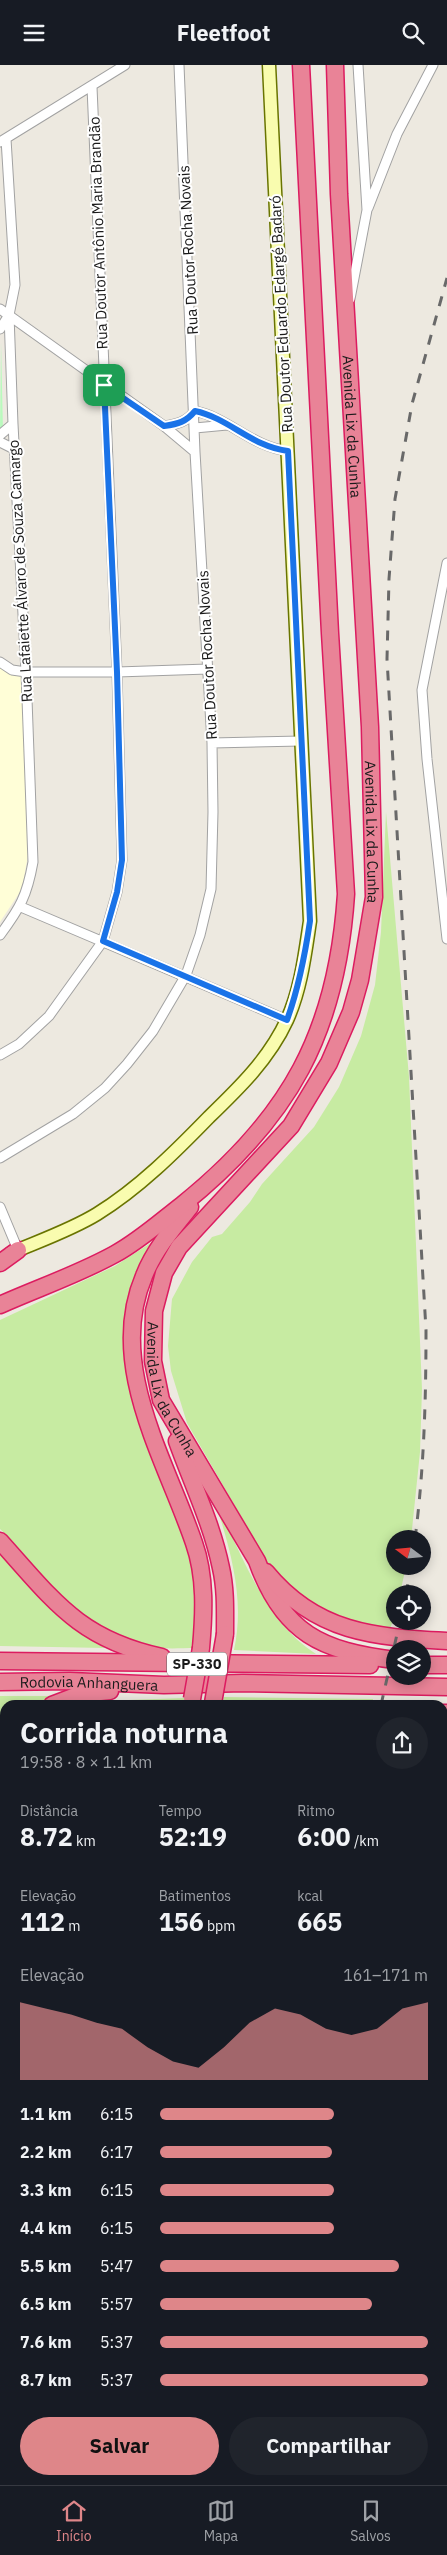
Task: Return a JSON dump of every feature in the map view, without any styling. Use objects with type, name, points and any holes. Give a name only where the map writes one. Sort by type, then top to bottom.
[{"type":"highway","name":"Avenida Lix da Cunha","points":[[334,65],[346,319],[360,528],[373,829],[374,897],[365,950],[351,1012],[337,1048],[310,1097],[274,1146],[179,1247],[164,1273],[154,1311],[154,1361],[161,1399],[257,1561],[273,1599],[288,1618],[304,1631],[338,1649],[356,1655],[386,1659]]},
{"type":"highway","name":"Avenida Lix da Cunha","points":[[0,1305],[113,1255],[140,1238],[208,1183],[238,1155],[270,1117],[308,1057],[320,1032],[334,983],[343,935],[346,894],[330,643],[301,66]]},
{"type":"highway","points":[[191,1700],[201,1648],[203,1589],[195,1545],[140,1395],[134,1365],[131,1334],[135,1306],[143,1277],[154,1253],[208,1183]]},
{"type":"highway","points":[[0,1263],[18,1250]]},
{"type":"highway","points":[[161,1399],[209,1523],[224,1588],[225,1634],[214,1700]]},
{"type":"highway","points":[[0,1541],[53,1600],[98,1635],[134,1651],[196,1664]]},
{"type":"highway","points":[[257,1561],[272,1579],[298,1604],[334,1625],[364,1634],[447,1641]]},
{"type":"highway","name":"Rodovia Anhanguera","points":[[0,1661],[386,1665]]},
{"type":"highway","points":[[431,1664],[444,1665]]},
{"type":"highway","name":"Rodovia Anhanguera","points":[[0,1682],[70,1681],[164,1685],[243,1683],[447,1689]]},
{"type":"highway","points":[[65,1700],[81,1694],[164,1685]]},
{"type":"street","points":[[3,141],[125,65]]},
{"type":"street","name":"Rua Doutor Rocha Novais","points":[[0,1158],[73,1114],[104,1088],[127,1064],[153,1031],[186,975],[200,935],[211,889],[213,851],[212,743],[195,452],[195,411],[179,65]]},
{"type":"street","name":"Rua Doutor Eduardo Edargé Badaró","points":[[0,1258],[96,1215],[131,1190],[183,1144],[251,1074],[271,1048],[287,1020],[301,975],[310,921],[269,65]]},
{"type":"street","points":[[358,65],[367,211]]},
{"type":"street","points":[[346,319],[367,211],[396,133],[433,65]]},
{"type":"street","name":"Rua Doutor Antônio Maria Brandão","points":[[0,1055],[19,1044],[49,1016],[103,941],[117,892],[122,860],[117,672],[92,87]]},
{"type":"street","name":"Rua Lafaiette Álvaro de Souza Camargo","points":[[0,935],[21,907],[29,886],[33,862],[9,315],[15,285],[3,141]]},
{"type":"street","points":[[0,309],[164,426],[195,452]]},
{"type":"street","points":[[0,329],[9,315]]},
{"type":"street","points":[[164,426],[180,424],[195,411],[213,414],[227,425],[266,446],[288,451]]},
{"type":"street","points":[[0,435],[13,424]]},
{"type":"street","points":[[195,429],[227,425]]},
{"type":"street","points":[[0,442],[14,449]]},
{"type":"street","points":[[447,563],[422,689],[427,759],[447,939]]},
{"type":"street","points":[[0,662],[12,670],[26,671],[117,672],[208,669]]},
{"type":"street","points":[[212,743],[301,741]]},
{"type":"street","points":[[21,907],[186,975],[287,1020]]},
{"type":"street","points":[[0,1207],[18,1250]]},
{"type":"shaded area","points":[[0,667],[9,673],[23,675],[28,855],[22,889],[0,922]]},
{"type":"green space","points":[[1,342],[3,431],[0,430]]},
{"type":"green space","points":[[386,812],[409,1077],[422,1389],[420,1452],[412,1530],[386,1530],[386,1575],[404,1575],[402,1585],[386,1585],[386,1630],[390,1630],[389,1633],[318,1612],[273,1572],[187,1423],[171,1371],[168,1346],[172,1299],[192,1262],[212,1237],[222,1234],[250,1202],[262,1184],[314,1127],[339,1087],[361,1036],[375,985],[381,932]]},
{"type":"green space","points":[[157,1239],[129,1356],[199,1577],[195,1648],[165,1648],[145,1645],[129,1641],[98,1626],[71,1607],[0,1529],[0,1320],[115,1266]]},
{"type":"green space","points":[[216,1504],[246,1566],[269,1606],[298,1641],[316,1654],[234,1650],[238,1613],[235,1576]]},
{"type":"green space","points":[[0,1550],[60,1618],[105,1648],[0,1646]]},
{"type":"green space","points":[[0,1696],[60,1696],[54,1700],[0,1700]]},
{"type":"green space","points":[[224,1697],[373,1699],[373,1700],[223,1700]]},
{"type":"green space","points":[[185,1698],[184,1700],[128,1700]]},
{"type":"railway","points":[[416,1530],[424,1435],[426,1330],[387,659],[389,579],[395,499],[412,404],[447,278]]},
{"type":"railway","points":[[408,1585],[409,1575]]},
{"type":"railway","points":[[382,1700],[398,1630]]},
{"type":"route","points":[[104,385],[164,426],[180,424],[195,411],[213,414],[227,425],[266,446],[288,451],[310,921],[304,965],[297,993],[287,1020],[186,975],[103,941],[117,892],[122,860],[117,672],[104,385]]}]
